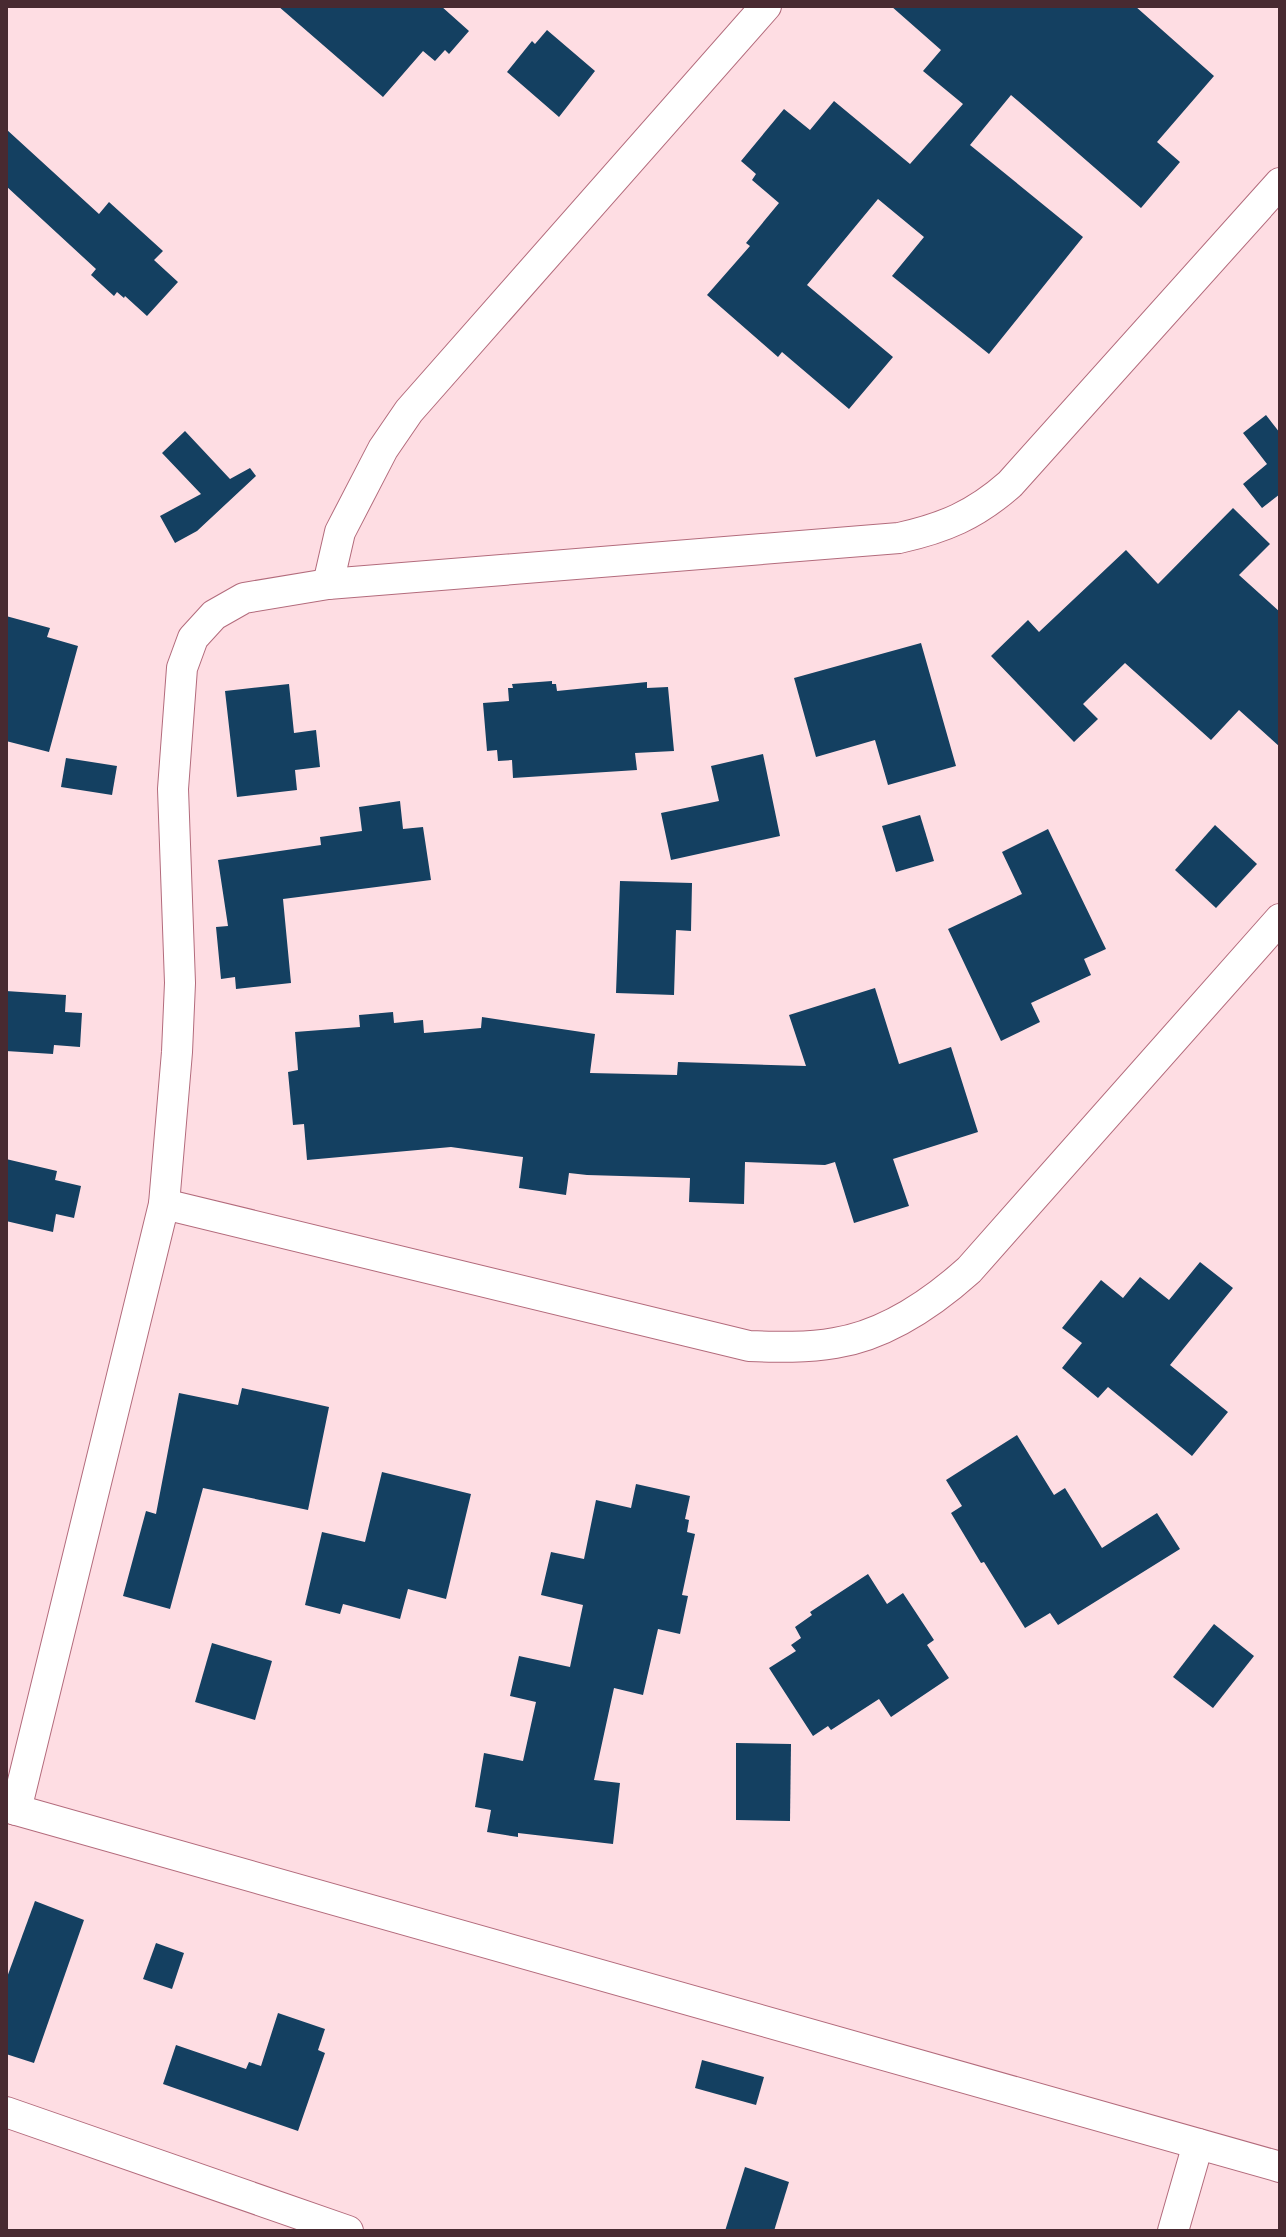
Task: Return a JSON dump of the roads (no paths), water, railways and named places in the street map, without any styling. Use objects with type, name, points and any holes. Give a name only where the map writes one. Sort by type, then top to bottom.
[{"type":"street","points":[[328,584],[340,532],[383,449],[409,411],[766,6]]},
{"type":"street","points":[[1280,183],[1010,484],[988,503],[961,519],[931,531],[899,538],[328,584],[244,598],[214,615],[193,638],[182,668],[173,789],[180,983],[164,1204],[11,1808],[1280,2167]]},
{"type":"street","points":[[164,1204],[749,1346],[795,1348],[838,1343],[878,1330],[918,1310],[945,1292],[969,1270],[1280,919]]},
{"type":"street","points":[[6,2112],[348,2231]]},
{"type":"street","points":[[1173,2231],[1198,2144]]}]
